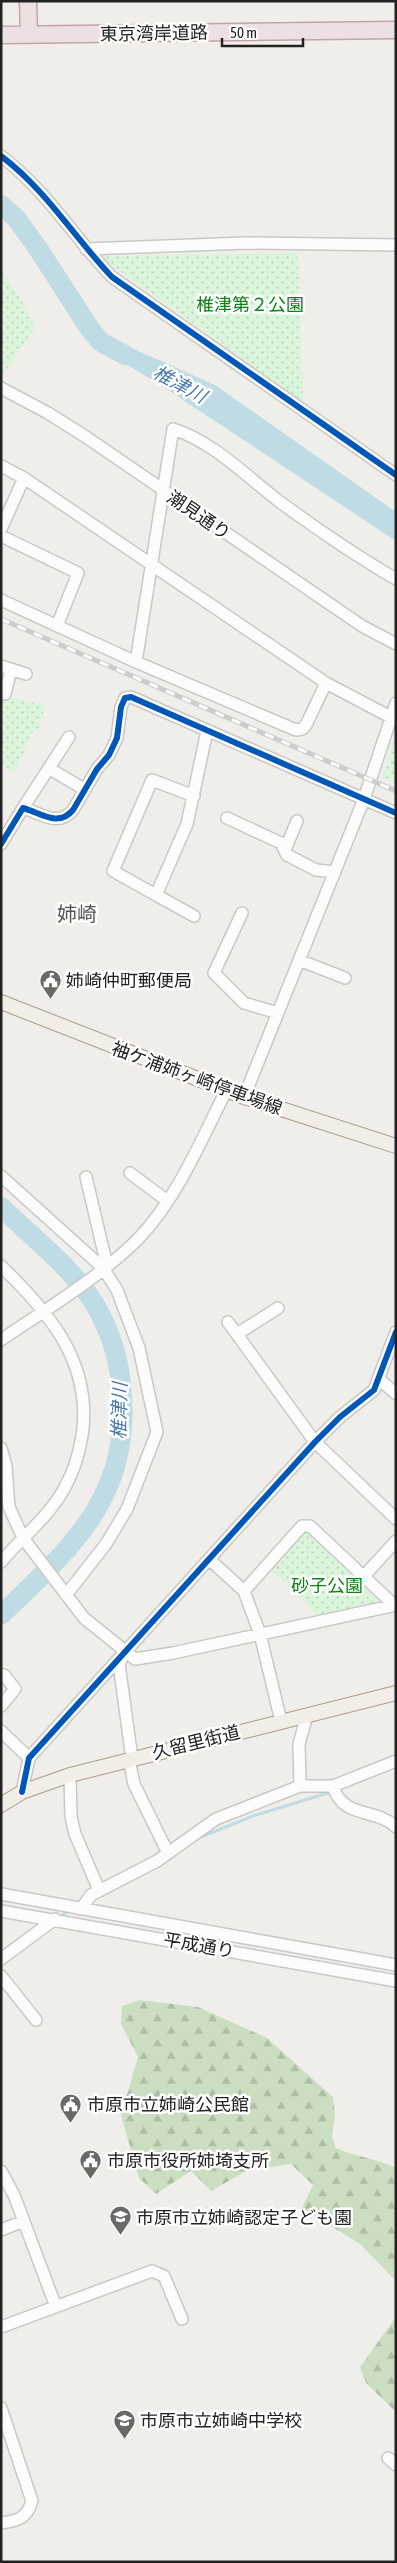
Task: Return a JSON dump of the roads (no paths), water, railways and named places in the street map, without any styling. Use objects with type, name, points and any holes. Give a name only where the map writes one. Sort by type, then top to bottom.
[{"type":"highway","points":[[28,1],[29,35]]},
{"type":"highway","name":"東京湾岸道路","points":[[1,35],[396,30]]},
{"type":"main road","name":"袖ケ浦姉ヶ崎停車場線","points":[[1,1002],[226,1091],[396,1146]]},
{"type":"main road","name":"久留里街道","points":[[1,1805],[22,1792],[70,1775],[396,1693]]},
{"type":"street","points":[[1,156],[25,174],[48,199],[86,249],[112,277],[396,476]]},
{"type":"street","points":[[86,249],[246,243],[396,245]]},
{"type":"street","name":"潮見通り","points":[[1,388],[48,413],[362,626],[396,644]]},
{"type":"street","points":[[136,662],[173,429],[184,432],[220,454],[281,503],[396,579]]},
{"type":"street","points":[[1,466],[24,478],[326,683],[393,719]]},
{"type":"street","points":[[1,529],[24,478]]},
{"type":"street","points":[[1,536],[78,573],[57,626]]},
{"type":"street","points":[[1,600],[136,662],[296,730],[302,729],[306,725],[326,683]]},
{"type":"street","points":[[5,694],[6,668],[26,674]]},
{"type":"street","points":[[23,808],[44,817],[63,818],[73,810],[97,769],[109,755],[117,738],[121,708],[125,698],[131,697],[396,813]]},
{"type":"street","points":[[244,1097],[364,799],[393,719],[396,703]]},
{"type":"street","points":[[156,895],[187,824],[207,731]]},
{"type":"street","points":[[1,844],[69,737]]},
{"type":"street","points":[[50,769],[84,790]]},
{"type":"street","points":[[188,916],[156,895],[113,871],[152,780],[194,796]]},
{"type":"street","points":[[227,818],[281,843],[287,856],[316,870],[335,872]]},
{"type":"street","points":[[285,850],[297,821]]},
{"type":"street","points":[[242,913],[214,973],[244,1003],[278,1013]]},
{"type":"street","points":[[299,960],[345,978]]},
{"type":"street","points":[[1,1340],[105,1267],[140,1236],[184,1173],[226,1091]]},
{"type":"street","points":[[130,1173],[166,1200]]},
{"type":"street","points":[[1,1176],[105,1267]]},
{"type":"street","points":[[66,1595],[106,1544],[128,1509],[156,1432],[139,1348],[117,1290],[105,1267],[86,1177]]},
{"type":"street","points":[[1,1266],[44,1310],[60,1331],[75,1361],[81,1383],[84,1421],[75,1466],[65,1487],[51,1507],[1,1562]]},
{"type":"street","points":[[237,1334],[278,1308]]},
{"type":"street","points":[[228,1322],[315,1442],[396,1519]]},
{"type":"street","points":[[22,1792],[29,1758],[315,1442],[374,1390],[396,1332]]},
{"type":"street","points":[[379,1379],[396,1394]]},
{"type":"street","points":[[1,1448],[6,1466],[9,1506],[23,1538],[84,1618],[135,1659],[395,1605]]},
{"type":"street","points":[[244,1591],[302,1526],[310,1526],[395,1605]]},
{"type":"street","points":[[364,1576],[396,1541]]},
{"type":"street","points":[[209,1559],[244,1591],[260,1634],[281,1721]]},
{"type":"street","points":[[125,1652],[120,1664],[130,1759],[138,1793],[168,1853]]},
{"type":"street","points":[[1,1706],[15,1689],[4,1675]]},
{"type":"street","points":[[300,1786],[299,1744],[307,1715]]},
{"type":"street","points":[[1,1731],[29,1758]]},
{"type":"street","points":[[81,1909],[91,1895],[131,1875],[168,1853],[216,1820],[300,1786],[333,1786],[396,1761]]},
{"type":"street","points":[[70,1775],[71,1817],[75,1834],[99,1890]]},
{"type":"street","points":[[333,1786],[336,1795],[345,1806],[383,1818],[396,1827]]},
{"type":"street","name":"平成通り","points":[[1,1894],[396,1965]]},
{"type":"street","name":"平成通り","points":[[1,1910],[396,1981]]},
{"type":"street","points":[[1,1959],[56,1920]]},
{"type":"street","points":[[1,1976],[36,2020]]},
{"type":"street","points":[[1,2171],[24,2221],[56,2307]]},
{"type":"street","points":[[1,2230],[24,2221]]},
{"type":"street","points":[[1,2327],[152,2271],[164,2276],[182,2319]]},
{"type":"street","points":[[1,2408],[32,2501],[29,2513],[22,2518],[1,2523]]},
{"type":"water","points":[[87,340],[125,345],[215,385],[396,512],[396,541],[162,386]]},
{"type":"waterway","name":"椎津川","points":[[1,205],[16,218],[37,247],[90,329],[101,342],[125,355]]},
{"type":"waterway","name":"椎津川","points":[[1,1207],[66,1268],[85,1290],[99,1311],[117,1359],[121,1384],[122,1423],[118,1457],[108,1487],[93,1515],[52,1565],[1,1615]]},
{"type":"waterway","points":[[196,1839],[253,1816],[334,1791]]},
{"type":"waterway","points":[[59,1917],[71,1910]]},
{"type":"railway","points":[[1,619],[396,791]]},
{"type":"place","name":"姉崎仲町郵便局","points":[[50,999]]},
{"type":"place","name":"市原市立姉崎公民館","points":[[71,2123]]},
{"type":"place","name":"市原市役所姉埼支所","points":[[91,2179]]},
{"type":"place","name":"市原市立姉崎認定子ども園","points":[[120,2236]]},
{"type":"place","name":"市原市立姉崎中学校","points":[[124,2439]]},
{"type":"district","name":"姉崎","points":[[77,913]]},
{"type":"park label","name":"椎津第２公園","points":[[250,304]]},
{"type":"park label","name":"砂子公園","points":[[327,1585]]}]
